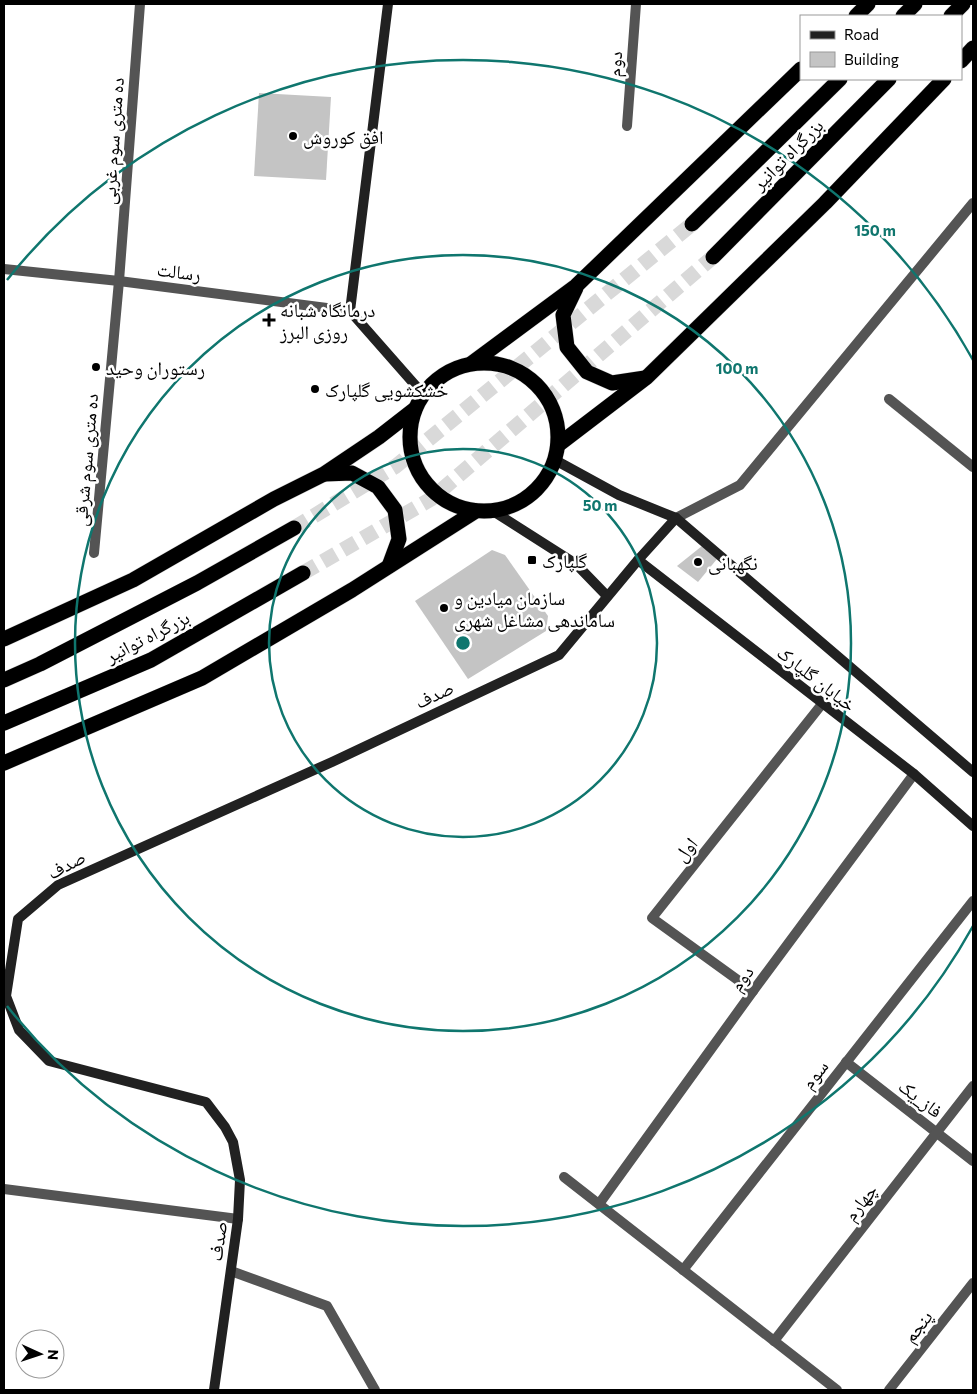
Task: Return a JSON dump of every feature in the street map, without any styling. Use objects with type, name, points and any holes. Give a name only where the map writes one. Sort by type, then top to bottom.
[{"type":"highway","points":[[857,15],[868,4]]},
{"type":"highway","points":[[904,15],[915,4]]},
{"type":"highway","points":[[952,15],[963,4]]},
{"type":"highway","points":[[962,60],[973,48]]},
{"type":"highway","points":[[472,363],[576,286],[800,70]]},
{"type":"highway","name":"بزرگراه توانیر","points":[[692,224],[839,80]]},
{"type":"highway","name":"بزرگراه توانیر","points":[[713,257],[888,80]]},
{"type":"highway","points":[[557,453],[648,377],[825,203],[943,80]]},
{"type":"highway","points":[[576,286],[564,315],[568,347],[587,372],[612,383],[648,377]]},
{"type":"highway","points":[[472,363],[495,363],[517,369],[536,382],[550,401],[558,422],[557,453],[548,475],[538,489],[509,507],[493,511],[476,511],[454,505],[435,492],[420,475],[412,454],[410,431],[415,409],[423,394],[437,379],[453,369],[472,363]]},
{"type":"highway","points":[[5,638],[133,580],[274,499],[324,474],[379,437],[415,409]]},
{"type":"highway","points":[[324,474],[352,473],[378,486],[395,510],[399,538],[389,566]]},
{"type":"highway","points":[[4,763],[202,678],[352,590],[476,511]]},
{"type":"highway","name":"بزرگراه توانیر","points":[[4,680],[40,664],[188,587],[294,528]]},
{"type":"highway","name":"بزرگراه توانیر","points":[[4,723],[151,660],[303,573]]},
{"type":"main road","points":[[388,4],[350,311],[423,394]]},
{"type":"main road","name":"خیابان گلپارک","points":[[557,453],[619,495],[676,518],[973,772]]},
{"type":"main road","points":[[493,511],[576,564],[608,596]]},
{"type":"main road","name":"صدف","points":[[214,1390],[238,1219],[240,1180],[234,1142],[206,1102],[49,1061],[19,1030],[5,997],[18,919],[58,884],[332,762],[559,655],[638,560],[676,518]]},
{"type":"main road","name":"خیابان گلپارک","points":[[638,560],[914,774],[973,826]]},
{"type":"street","name":"ده متری سوم غربی","points":[[119,281],[140,4]]},
{"type":"street","name":"دوم","points":[[627,126],[636,4]]},
{"type":"street","points":[[676,518],[740,485],[973,203]]},
{"type":"street","name":"رسالت","points":[[4,269],[119,281],[350,311]]},
{"type":"street","name":"ده متری سوم شرقی","points":[[94,553],[119,281]]},
{"type":"street","points":[[889,399],[973,467]]},
{"type":"street","name":"اول","points":[[753,991],[652,918],[822,704]]},
{"type":"street","name":"دوم","points":[[598,1204],[914,774]]},
{"type":"street","name":"سوم","points":[[683,1270],[973,901]]},
{"type":"street","name":"فاز_یک","points":[[846,1062],[973,1161]]},
{"type":"street","name":"چهارم","points":[[774,1340],[973,1086]]},
{"type":"street","points":[[564,1177],[837,1390]]},
{"type":"street","points":[[4,1189],[238,1219]]},
{"type":"street","points":[[230,1272],[327,1306],[375,1390]]},
{"type":"street","name":"پنجم","points":[[889,1390],[973,1283]]},
{"type":"building","name":"افق کوروش","points":[[259,93],[331,97],[326,180],[254,176]]},
{"type":"building","name":"نگهبانی","points":[[702,546],[717,559],[698,582],[677,566]]},
{"type":"building","name":"سازمان میادین و ساماندهی مشاغل شهری","points":[[492,550],[505,555],[548,616],[546,631],[468,679],[415,601]]},
{"type":"tunnel","points":[[294,528],[396,466],[692,224]]},
{"type":"tunnel","points":[[303,573],[431,499],[713,257]]},
{"type":"place","name":"افق کوروش","points":[[293,136]]},
{"type":"place","name":"درمانگاه شبانه روزی البرز","points":[[269,320]]},
{"type":"place","name":"رستوران وحید","points":[[96,367]]},
{"type":"place","name":"خشکشویی گلپارک","points":[[315,389]]},
{"type":"place","name":"گلپارک","points":[[532,560]]},
{"type":"place","name":"نگهبانی","points":[[698,562]]},
{"type":"place","name":"سازمان میادین و ساماندهی مشاغل شهری","points":[[444,608]]}]
